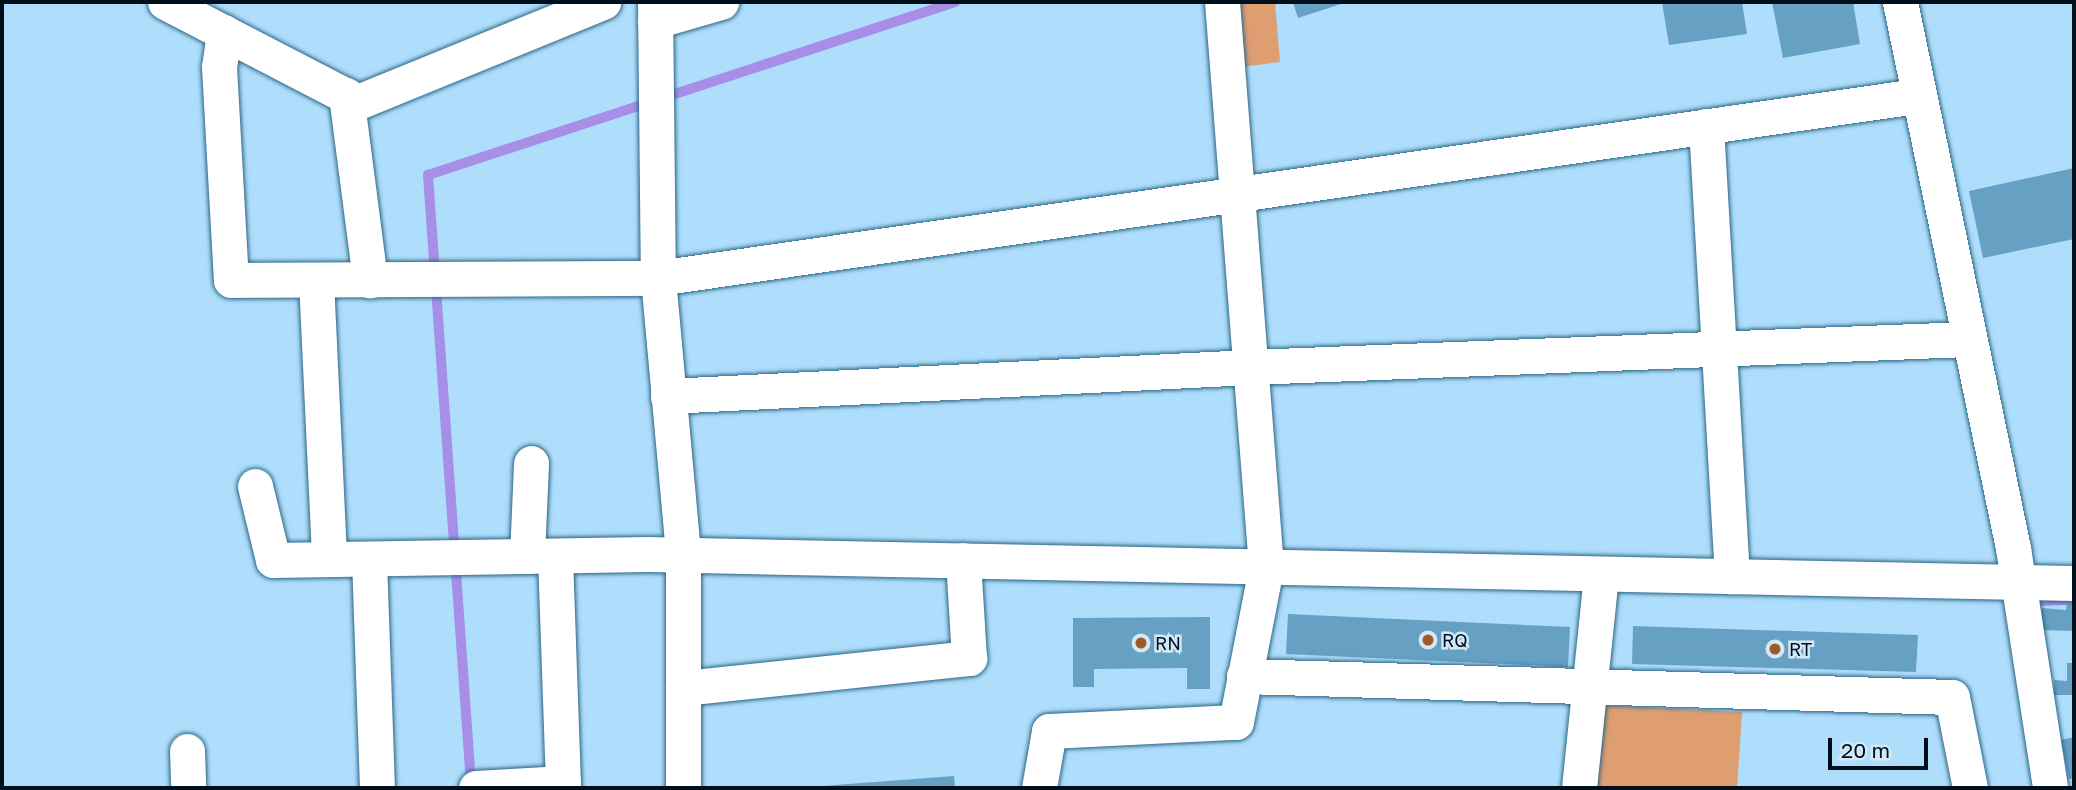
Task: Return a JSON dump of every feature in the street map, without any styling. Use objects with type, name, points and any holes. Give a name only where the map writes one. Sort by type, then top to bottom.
[{"type":"street","points":[[165,2],[358,102],[603,2]]},
{"type":"street","points":[[683,788],[683,555],[658,278],[655,12],[720,2]]},
{"type":"street","points":[[1039,788],[1049,731],[1236,722],[1266,567],[1222,2]]},
{"type":"street","points":[[1900,2],[1916,96],[2017,582],[2050,788]]},
{"type":"street","points":[[224,32],[219,67],[231,280],[658,278],[1916,96]]},
{"type":"street","points":[[346,95],[370,280]]},
{"type":"street","points":[[1706,126],[1716,349],[1732,576]]},
{"type":"street","points":[[316,280],[329,559]]},
{"type":"street","points":[[668,396],[1251,367],[1968,339]]},
{"type":"street","points":[[476,788],[563,786],[531,463]]},
{"type":"street","points":[[255,486],[273,560],[683,555],[2074,583]]},
{"type":"street","points":[[369,559],[377,788]]},
{"type":"street","points":[[683,688],[970,658],[964,561]]},
{"type":"street","points":[[1578,788],[1601,574]]},
{"type":"street","points":[[1244,676],[1952,697],[1970,788]]},
{"type":"street","points":[[187,751],[188,788]]},
{"type":"shaded area","points":[[1229,2],[1275,2],[1280,62],[1235,68]]},
{"type":"shaded area","points":[[1595,705],[1742,712],[1737,788],[1586,788]]},
{"type":"building","points":[[1293,2],[1347,2],[1298,18]]},
{"type":"building","points":[[1662,2],[1742,2],[1747,34],[1669,45]]},
{"type":"building","points":[[1772,2],[1853,2],[1860,44],[1783,58]]},
{"type":"building","points":[[2074,168],[2074,239],[1983,258],[1969,191]]},
{"type":"building","points":[[2067,603],[2074,603],[2074,631],[2041,630],[2042,608],[2066,610]]},
{"type":"building","name":"RQ","points":[[1288,614],[1570,627],[1568,667],[1286,654]]},
{"type":"building","name":"RN","points":[[1210,617],[1210,689],[1187,689],[1187,668],[1094,669],[1094,687],[1073,687],[1073,618]]},
{"type":"building","name":"RT","points":[[1633,626],[1918,635],[1916,672],[1632,664]]},
{"type":"building","points":[[2067,663],[2074,663],[2074,695],[2054,695],[2054,680],[2067,681]]},
{"type":"building","points":[[2074,737],[2074,778],[2069,779],[2061,740]]},
{"type":"building","points":[[954,776],[955,788],[822,788],[822,786]]},
{"type":"waterway","points":[[471,784],[428,175],[955,2]]},
{"type":"waterway","points":[[2036,601],[2070,600]]},
{"type":"place","name":"RQ","points":[[1428,640]]},
{"type":"place","name":"RN","points":[[1141,643]]},
{"type":"place","name":"RT","points":[[1775,649]]}]
